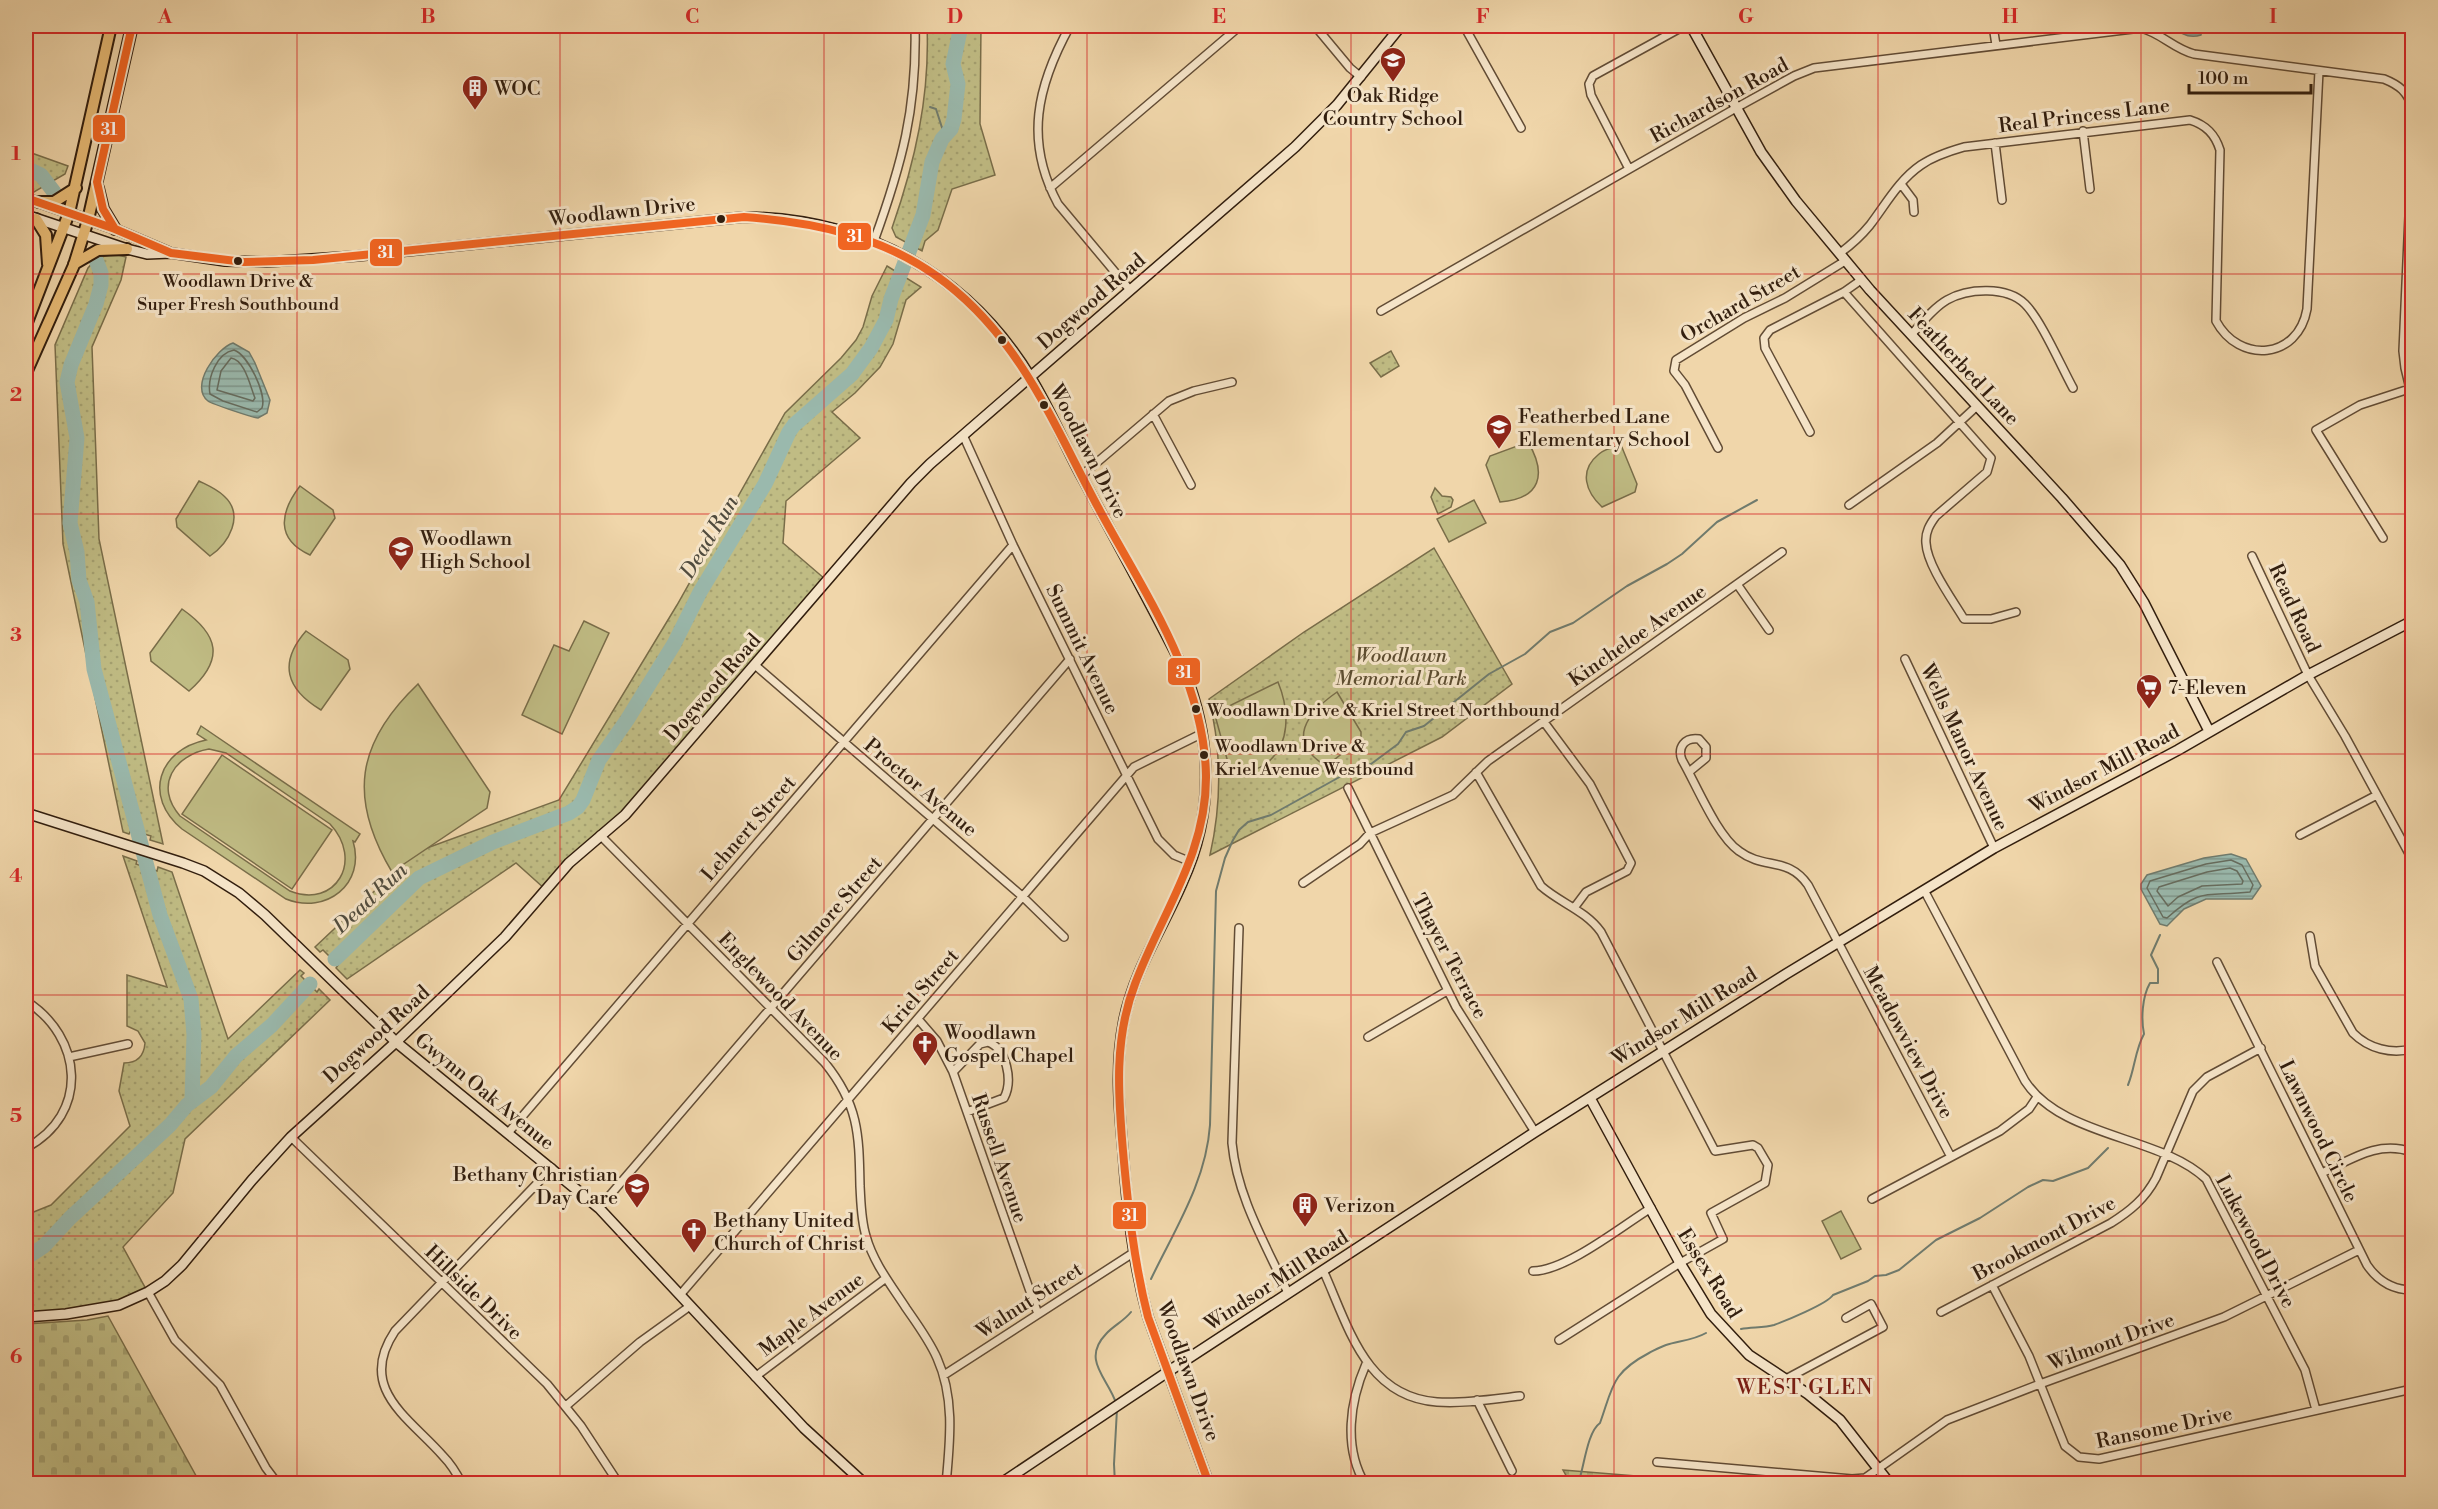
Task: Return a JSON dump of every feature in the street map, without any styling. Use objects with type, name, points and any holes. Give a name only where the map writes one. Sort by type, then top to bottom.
[{"type":"main road","points":[[26,325],[69,213],[111,26]]},
{"type":"main road","name":"Dogwood Road","points":[[26,1317],[119,1305],[148,1292],[165,1281],[182,1265],[252,1180],[291,1137],[396,1042],[505,936],[569,863],[642,797],[896,499],[930,464],[1303,140],[1361,77],[1401,26]]},
{"type":"main road","name":"Featherbed Lane","points":[[1691,26],[1774,172],[1861,280],[2120,565],[2144,603],[2209,731]]},
{"type":"main road","points":[[26,374],[74,265],[88,220],[98,182],[128,28]]},
{"type":"main road","points":[[98,182],[103,209],[115,229]]},
{"type":"main road","points":[[39,202],[54,202],[76,188]]},
{"type":"main road","name":"Woodlawn Drive","points":[[26,198],[115,229],[171,253]]},
{"type":"main road","points":[[31,217],[48,243],[48,270]]},
{"type":"main road","name":"Woodlawn Drive","points":[[31,217],[147,254],[171,253],[244,262],[313,260],[744,217],[772,218],[817,223],[874,241],[900,253],[939,277],[975,307],[1010,347],[1031,377],[1185,672],[1203,734],[1206,766],[1205,795],[1198,840],[1191,862],[1132,988],[1120,1044],[1118,1092],[1133,1253],[1148,1317],[1209,1484]]},
{"type":"main road","points":[[74,265],[98,250],[127,249]]},
{"type":"main road","name":"Windsor Mill Road","points":[[1000,1484],[1535,1132],[1924,890],[1994,848],[2308,675],[2411,626]]},
{"type":"main road","name":"Gwynn Oak Avenue","points":[[26,813],[204,871],[239,893],[266,915],[396,1042],[599,1208],[755,1377],[823,1447],[865,1484]]},
{"type":"main road","name":"Essex Road","points":[[1590,1098],[1680,1263],[1711,1314],[1749,1355],[1808,1394],[1840,1420],[1890,1484]]},
{"type":"street","points":[[874,241],[892,192],[906,141],[914,81],[915,26]]},
{"type":"street","points":[[1070,26],[1047,78],[1038,111],[1037,144],[1050,188],[1069,218],[1130,290]]},
{"type":"street","points":[[1050,188],[1240,26]]},
{"type":"street","points":[[1315,26],[1350,68],[1361,77]]},
{"type":"street","points":[[1464,26],[1521,128]]},
{"type":"street","points":[[1629,169],[1591,95],[1589,84],[1593,76],[1684,26]]},
{"type":"street","points":[[1993,26],[1996,45]]},
{"type":"street","name":"Richardson Road","points":[[1381,311],[1736,108],[1794,76],[1814,68],[2141,28],[2157,34],[2184,52],[2384,80],[2393,83],[2408,95],[2412,108]]},
{"type":"street","name":"Real Princess Lane","points":[[1842,257],[1901,184],[1922,165],[1936,157],[1964,147],[2190,120],[2210,131],[2217,140],[2222,161],[2216,321],[2228,339],[2238,345],[2251,349],[2281,348],[2300,332],[2305,322],[2307,309],[2319,71]]},
{"type":"street","points":[[2083,131],[2090,189]]},
{"type":"street","points":[[1995,143],[2002,201]]},
{"type":"street","points":[[2412,149],[2403,351],[2412,397]]},
{"type":"street","points":[[1901,184],[1909,193],[1914,212]]},
{"type":"street","name":"Orchard Street","points":[[1718,448],[1685,386],[1674,371],[1676,360],[1744,318],[1785,298],[1842,257]]},
{"type":"street","points":[[1810,432],[1765,348],[1764,338],[1770,330],[1844,292],[1861,280]]},
{"type":"street","points":[[1911,334],[1939,306],[1959,295],[1993,291],[2013,296],[2027,306],[2073,388]]},
{"type":"street","points":[[1844,292],[1991,458],[1987,472],[1936,516],[1927,533],[1927,550],[1964,619],[1991,619],[2016,612]]},
{"type":"street","points":[[1081,476],[1153,414],[1180,395],[1232,381]]},
{"type":"street","points":[[2383,538],[2316,430],[2360,405],[2409,389]]},
{"type":"street","points":[[1849,505],[1937,442],[1977,406]]},
{"type":"street","points":[[1153,414],[1191,485]]},
{"type":"street","name":"Summit Avenue","points":[[963,435],[1013,544],[1158,839],[1174,855],[1191,862]]},
{"type":"street","name":"Lehnert Street","points":[[508,1133],[1013,544]]},
{"type":"street","name":"Kincheloe Avenue","points":[[1303,883],[1360,844],[1370,833],[1452,795],[1476,772],[1782,552]]},
{"type":"street","name":"Read Road","points":[[2252,556],[2308,675]]},
{"type":"street","points":[[1737,584],[1769,630]]},
{"type":"street","name":"Gilmore Street","points":[[599,1208],[1070,659]]},
{"type":"street","name":"Wells Manor Avenue","points":[[1905,659],[1994,848]]},
{"type":"street","name":"Proctor Avenue","points":[[754,665],[934,818],[1023,897],[1064,937]]},
{"type":"street","points":[[2308,675],[2336,720],[2412,858]]},
{"type":"street","points":[[1544,722],[1590,784],[1630,863],[1627,871],[1586,892],[1574,908]]},
{"type":"street","name":"Kriel Street","points":[[680,1295],[1126,775],[1134,767],[1203,734]]},
{"type":"street","points":[[1699,739],[1706,747],[1706,758],[1689,772],[1682,760],[1680,748],[1686,740],[1699,739]]},
{"type":"street","points":[[1476,772],[1541,886],[1556,898],[1587,916],[1601,932],[1715,1151],[1753,1145],[1758,1148],[1768,1165],[1765,1184],[1711,1214],[1723,1239],[1680,1263],[1559,1340]]},
{"type":"street","name":"Meadowview Drive","points":[[1689,772],[1731,844],[1749,857],[1793,869],[1802,876],[1951,1156]]},
{"type":"street","name":"Thayer Terrace","points":[[1348,788],[1447,991],[1535,1132]]},
{"type":"street","points":[[2300,835],[2377,795]]},
{"type":"street","name":"Englewood Avenue","points":[[600,835],[825,1063],[842,1084],[849,1099],[858,1133],[860,1198],[865,1235],[886,1278],[929,1343],[944,1375],[951,1426],[946,1484]]},
{"type":"street","name":"Lukewood Drive","points":[[1924,890],[2025,1081],[2037,1097],[2068,1117],[2188,1165],[2206,1179],[2305,1370],[2316,1410]]},
{"type":"street","points":[[1239,928],[1232,1143],[1234,1165],[1244,1199],[1288,1293]]},
{"type":"street","points":[[2310,936],[2315,966],[2358,1039],[2377,1048],[2398,1052],[2412,1049]]},
{"type":"street","name":"Lawnwood Circle","points":[[2217,962],[2367,1265],[2378,1278],[2394,1288],[2412,1290]]},
{"type":"street","points":[[1368,1037],[1447,991]]},
{"type":"street","points":[[26,1001],[40,1010],[55,1026],[64,1042],[69,1057],[70,1084],[63,1112],[46,1134],[26,1148]]},
{"type":"street","name":"Russell Avenue","points":[[918,1019],[937,1041],[953,1072],[1038,1314]]},
{"type":"street","points":[[953,1072],[980,1044],[988,1042],[999,1049],[1010,1080],[1004,1098],[967,1112]]},
{"type":"street","points":[[69,1057],[128,1044]]},
{"type":"street","name":"Brookmont Drive","points":[[1941,1312],[2132,1210],[2150,1190],[2187,1102],[2199,1084],[2216,1071],[2261,1048]]},
{"type":"street","points":[[1872,1199],[2000,1131],[2029,1109],[2037,1097]]},
{"type":"street","name":"Hillside Drive","points":[[291,1137],[547,1384],[597,1448],[619,1484]]},
{"type":"street","points":[[2322,1173],[2371,1149],[2392,1147],[2412,1152]]},
{"type":"street","points":[[462,1484],[444,1456],[395,1407],[384,1388],[382,1364],[388,1340],[440,1282],[552,1168]]},
{"type":"street","points":[[1533,1271],[1544,1271],[1564,1263],[1651,1208]]},
{"type":"street","name":"Wilmont Drive","points":[[1657,1461],[1859,1479],[1870,1476],[1947,1420],[2224,1317],[2359,1250]]},
{"type":"street","name":"Walnut Street","points":[[944,1375],[1133,1253]]},
{"type":"street","points":[[1323,1270],[1366,1364],[1392,1387],[1408,1395],[1435,1402],[1520,1396]]},
{"type":"street","name":"Maple Avenue","points":[[755,1377],[886,1278]]},
{"type":"street","name":"Ransome Drive","points":[[1992,1285],[2029,1356],[2064,1446],[2071,1453],[2089,1459],[2098,1459],[2412,1389]]},
{"type":"street","points":[[148,1292],[175,1340],[220,1385],[266,1468],[278,1484]]},
{"type":"street","points":[[1784,1380],[1883,1327],[1871,1304],[1846,1318]]},
{"type":"street","points":[[566,1406],[632,1349],[690,1306]]},
{"type":"street","points":[[1365,1484],[1354,1456],[1351,1425],[1355,1394],[1366,1364]]},
{"type":"street","points":[[1478,1400],[1512,1471]]},
{"type":"green space","points":[[927,26],[981,26],[980,124],[995,175],[952,189],[938,230],[925,241],[922,251],[896,237],[892,228],[908,178],[919,128],[926,78]]},
{"type":"green space","points":[[26,151],[68,166],[65,174],[34,192],[26,189]]},
{"type":"green space","points":[[114,254],[126,257],[121,280],[92,347],[99,539],[163,844],[150,840],[151,836],[131,830],[129,834],[123,832],[63,544],[55,345],[88,268],[97,258]]},
{"type":"green space","points":[[887,266],[921,287],[906,300],[893,344],[880,367],[855,393],[832,412],[860,438],[786,501],[783,543],[825,579],[620,818],[545,889],[516,863],[347,979],[336,968],[338,965],[323,950],[320,952],[315,947],[416,852],[559,800],[677,605],[785,413],[856,340],[863,327],[872,296]]},
{"type":"green space","points":[[1391,351],[1399,366],[1381,377],[1370,363]]},
{"type":"green space","points":[[1528,442],[1537,464],[1537,483],[1524,496],[1500,502],[1486,465],[1490,456]]},
{"type":"green space","points":[[1621,445],[1637,484],[1635,492],[1602,507],[1588,488],[1588,467],[1601,452]]},
{"type":"green space","points":[[199,481],[221,494],[230,504],[233,512],[234,520],[228,536],[210,556],[177,527],[176,519]]},
{"type":"green space","points":[[300,486],[333,510],[335,518],[310,555],[291,541],[284,524],[288,506]]},
{"type":"green space","points":[[1435,488],[1442,496],[1451,497],[1453,500],[1451,507],[1438,514],[1431,497]]},
{"type":"green space","points":[[1474,500],[1486,523],[1449,542],[1437,519]]},
{"type":"green space","name":"Woodlawn Memorial Park","points":[[1434,548],[1512,684],[1442,737],[1210,855],[1217,816],[1219,777],[1216,738],[1209,699],[1304,632]]},
{"type":"green space","points":[[182,609],[204,628],[213,648],[208,668],[189,691],[151,661],[150,653]]},
{"type":"green space","points":[[584,621],[609,633],[562,734],[522,715],[554,645],[569,651]]},
{"type":"green space","points":[[306,631],[348,660],[350,669],[321,710],[300,693],[290,675],[289,665],[292,654]]},
{"type":"green space","points":[[1278,682],[1286,715],[1284,738],[1280,748],[1264,765],[1232,777],[1216,719],[1221,710]]},
{"type":"green space","points":[[418,684],[490,792],[487,808],[392,872],[378,845],[369,820],[365,796],[365,772],[371,750],[382,728],[397,706]]},
{"type":"green space","points":[[1337,692],[1361,732],[1361,739],[1326,766],[1313,757],[1306,747],[1305,728],[1317,709]]},
{"type":"green space","points":[[201,726],[360,834],[355,842],[353,841],[354,870],[348,882],[339,892],[315,903],[301,903],[286,899],[182,829],[170,816],[163,803],[160,789],[161,776],[167,764],[177,754],[190,745],[206,740],[197,734]],"holes":[[[209,749],[226,753],[330,824],[340,838],[345,852],[340,878],[332,887],[320,893],[306,895],[290,891],[180,816],[172,805],[169,794],[169,783],[178,765],[197,752]]]},
{"type":"green space","points":[[222,755],[332,830],[292,889],[182,814]]},
{"type":"green space","points":[[123,856],[137,861],[136,864],[157,871],[158,867],[172,872],[228,1039],[300,970],[304,973],[301,976],[317,992],[319,989],[330,1000],[185,1139],[173,1193],[123,1247],[147,1291],[106,1308],[26,1318],[26,1215],[51,1205],[130,1126],[119,1091],[124,1063],[133,1062],[139,1058],[145,1043],[138,1031],[127,1026],[127,975],[167,987]]},
{"type":"green space","points":[[1841,1211],[1861,1249],[1841,1259],[1822,1221]]},
{"type":"green space","points":[[108,1316],[200,1483],[26,1483],[26,1324],[87,1320]]},
{"type":"green space","points":[[1563,1470],[1722,1483],[1560,1483],[1568,1479]]},
{"type":"water","points":[[2172,26],[2202,26],[2201,35],[2185,35]]},
{"type":"water","points":[[233,343],[249,352],[270,400],[267,413],[258,418],[211,403],[203,394],[203,377],[207,368],[220,352]]},
{"type":"water","points":[[2231,854],[2246,859],[2261,886],[2252,899],[2206,899],[2184,909],[2167,926],[2160,924],[2141,889],[2141,884],[2147,875],[2204,858]]},
{"type":"waterway","name":"Dead Run","points":[[335,959],[419,878],[493,842],[569,813],[583,800],[599,760],[674,644],[700,592],[765,484],[789,432],[852,374],[871,348],[886,320],[891,299],[923,215],[932,162],[942,139],[951,129],[954,119],[958,84],[953,64],[961,26]]},
{"type":"waterway","points":[[930,107],[936,109],[945,137]]},
{"type":"waterway","points":[[26,168],[41,175],[54,192]]},
{"type":"waterway","points":[[96,260],[101,273],[101,285],[96,304],[71,365],[67,382],[77,438],[70,523],[77,552],[79,580],[87,602],[94,669],[160,915],[191,999],[194,1035],[192,1100]]},
{"type":"waterway","points":[[1151,1279],[1188,1205],[1207,1146],[1210,1125],[1216,891],[1225,858],[1239,830],[1248,822],[1271,815],[1345,774],[1371,764],[1398,744],[1406,732],[1424,726],[1489,674],[1525,654],[1550,632],[1573,623],[1627,586],[1667,564],[1682,554],[1717,522],[1757,500]]},
{"type":"waterway","points":[[2128,1085],[2144,1034],[2142,1015],[2145,995],[2150,983],[2158,983],[2158,969],[2151,955],[2160,935]]},
{"type":"waterway","name":"Dead Run","points":[[26,1258],[44,1246],[70,1218],[170,1125],[187,1105],[211,1087],[236,1056],[272,1025],[310,984]]},
{"type":"waterway","points":[[1741,1329],[1774,1325],[1805,1312],[1833,1295],[1875,1276],[1899,1270],[1936,1240],[1980,1218],[2028,1187],[2043,1180],[2053,1181],[2088,1168],[2108,1148]]},
{"type":"waterway","points":[[1116,1403],[1099,1369],[1096,1352],[1106,1334],[1131,1312]]},
{"type":"waterway","points":[[1578,1484],[1592,1434],[1600,1423],[1611,1390],[1620,1374],[1637,1360],[1666,1345],[1706,1333]]},
{"type":"waterway","points":[[1115,1484],[1117,1409]]},
{"type":"transit line","name":"31","points":[[115,229],[103,209],[97,182],[132,26]]},
{"type":"transit line","name":"31","points":[[26,198],[115,229],[171,253],[244,262],[313,260],[744,217],[771,219],[850,235],[900,254],[946,283],[996,332],[1034,387],[1169,637],[1195,704],[1203,739],[1206,775],[1199,831],[1181,883],[1146,958],[1128,1004],[1121,1046],[1119,1087],[1129,1214],[1143,1296],[1148,1317],[1209,1484]]},
{"type":"place","name":"Oak Ridge Country School","points":[[1393,83]]},
{"type":"place","name":"WOC","points":[[475,111]]},
{"type":"place","name":"Woodlawn Drive & Super Fresh Southbound","points":[[238,261]]},
{"type":"place","name":"Featherbed Lane Elementary School","points":[[1499,450]]},
{"type":"place","name":"Woodlawn High School","points":[[401,572]]},
{"type":"place","name":"Woodlawn Drive & Kriel Street Northbound","points":[[1196,709]]},
{"type":"place","name":"7-Eleven","points":[[2149,710]]},
{"type":"place","name":"Woodlawn Drive & Kriel Avenue Westbound","points":[[1204,755]]},
{"type":"place","name":"Woodlawn Gospel Chapel","points":[[925,1067]]},
{"type":"place","name":"Bethany Christian Day Care","points":[[637,1209]]},
{"type":"place","name":"Verizon","points":[[1305,1228]]},
{"type":"place","name":"Bethany United Church of Christ","points":[[694,1254]]},
{"type":"district","name":"WEST GLEN","points":[[1805,1387]]}]
